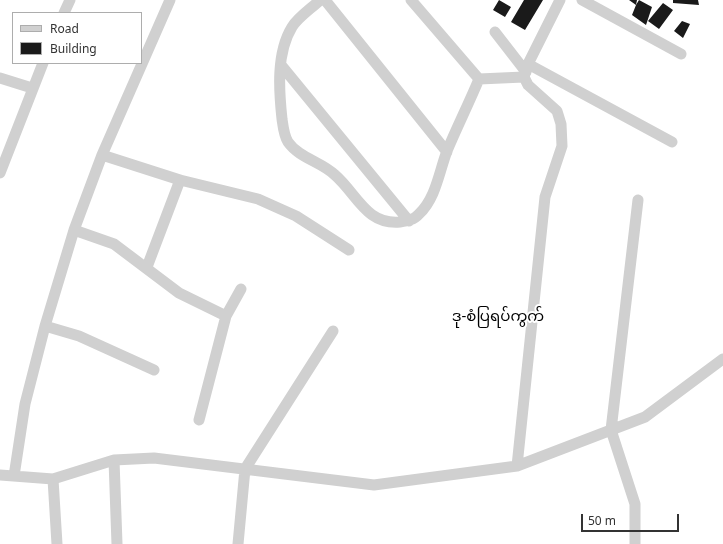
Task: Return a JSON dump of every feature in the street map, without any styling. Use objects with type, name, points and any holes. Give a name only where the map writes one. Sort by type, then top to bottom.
[{"type":"street","points":[[64,12],[70,0]]},
{"type":"street","points":[[142,64],[170,0]]},
{"type":"street","points":[[320,0],[292,27],[284,47],[278,88],[284,130],[288,142],[303,156],[334,173],[350,190],[362,206],[378,220],[392,222],[409,221],[419,215],[433,193],[447,152],[479,79]]},
{"type":"street","points":[[325,0],[447,152]]},
{"type":"street","points":[[411,0],[479,79]]},
{"type":"street","points":[[518,466],[545,197],[562,146],[562,124],[556,111],[528,85],[526,71],[560,0]]},
{"type":"street","points":[[582,0],[681,54]]},
{"type":"street","points":[[495,32],[526,71],[672,142]]},
{"type":"street","points":[[0,173],[43,64]]},
{"type":"street","points":[[14,476],[25,404],[45,326],[74,230],[102,155],[142,64]]},
{"type":"street","points":[[281,65],[409,221]]},
{"type":"street","points":[[479,79],[526,71]]},
{"type":"street","points":[[0,78],[32,88]]},
{"type":"street","points":[[102,155],[180,180],[258,199],[296,216],[348,250]]},
{"type":"street","points":[[146,267],[180,180]]},
{"type":"street","points":[[635,544],[635,504],[611,430],[638,200]]},
{"type":"street","points":[[74,230],[114,244],[179,293],[226,316]]},
{"type":"street","points":[[198,420],[226,316],[241,289]]},
{"type":"street","points":[[45,326],[80,336],[154,370]]},
{"type":"street","points":[[238,544],[245,469],[333,331]]},
{"type":"street","points":[[0,475],[53,478],[114,460],[154,458],[374,485],[518,466],[645,417],[723,359]]},
{"type":"street","points":[[114,460],[117,544]]},
{"type":"street","points":[[53,478],[57,544]]},
{"type":"building","points":[[499,0],[511,7],[505,17],[493,10]]},
{"type":"building","points":[[524,0],[543,0],[525,30],[511,22]]},
{"type":"building","points":[[629,0],[637,0],[636,5]]},
{"type":"building","points":[[639,0],[652,7],[646,25],[632,15]]},
{"type":"building","points":[[673,0],[698,0],[699,5],[673,3]]},
{"type":"building","points":[[663,3],[673,10],[659,29],[648,21]]},
{"type":"building","points":[[682,21],[690,24],[683,38],[674,31]]},
{"type":"district","name":"ဒု-စံပြရပ်ကွက်","points":[[498,317]]}]
